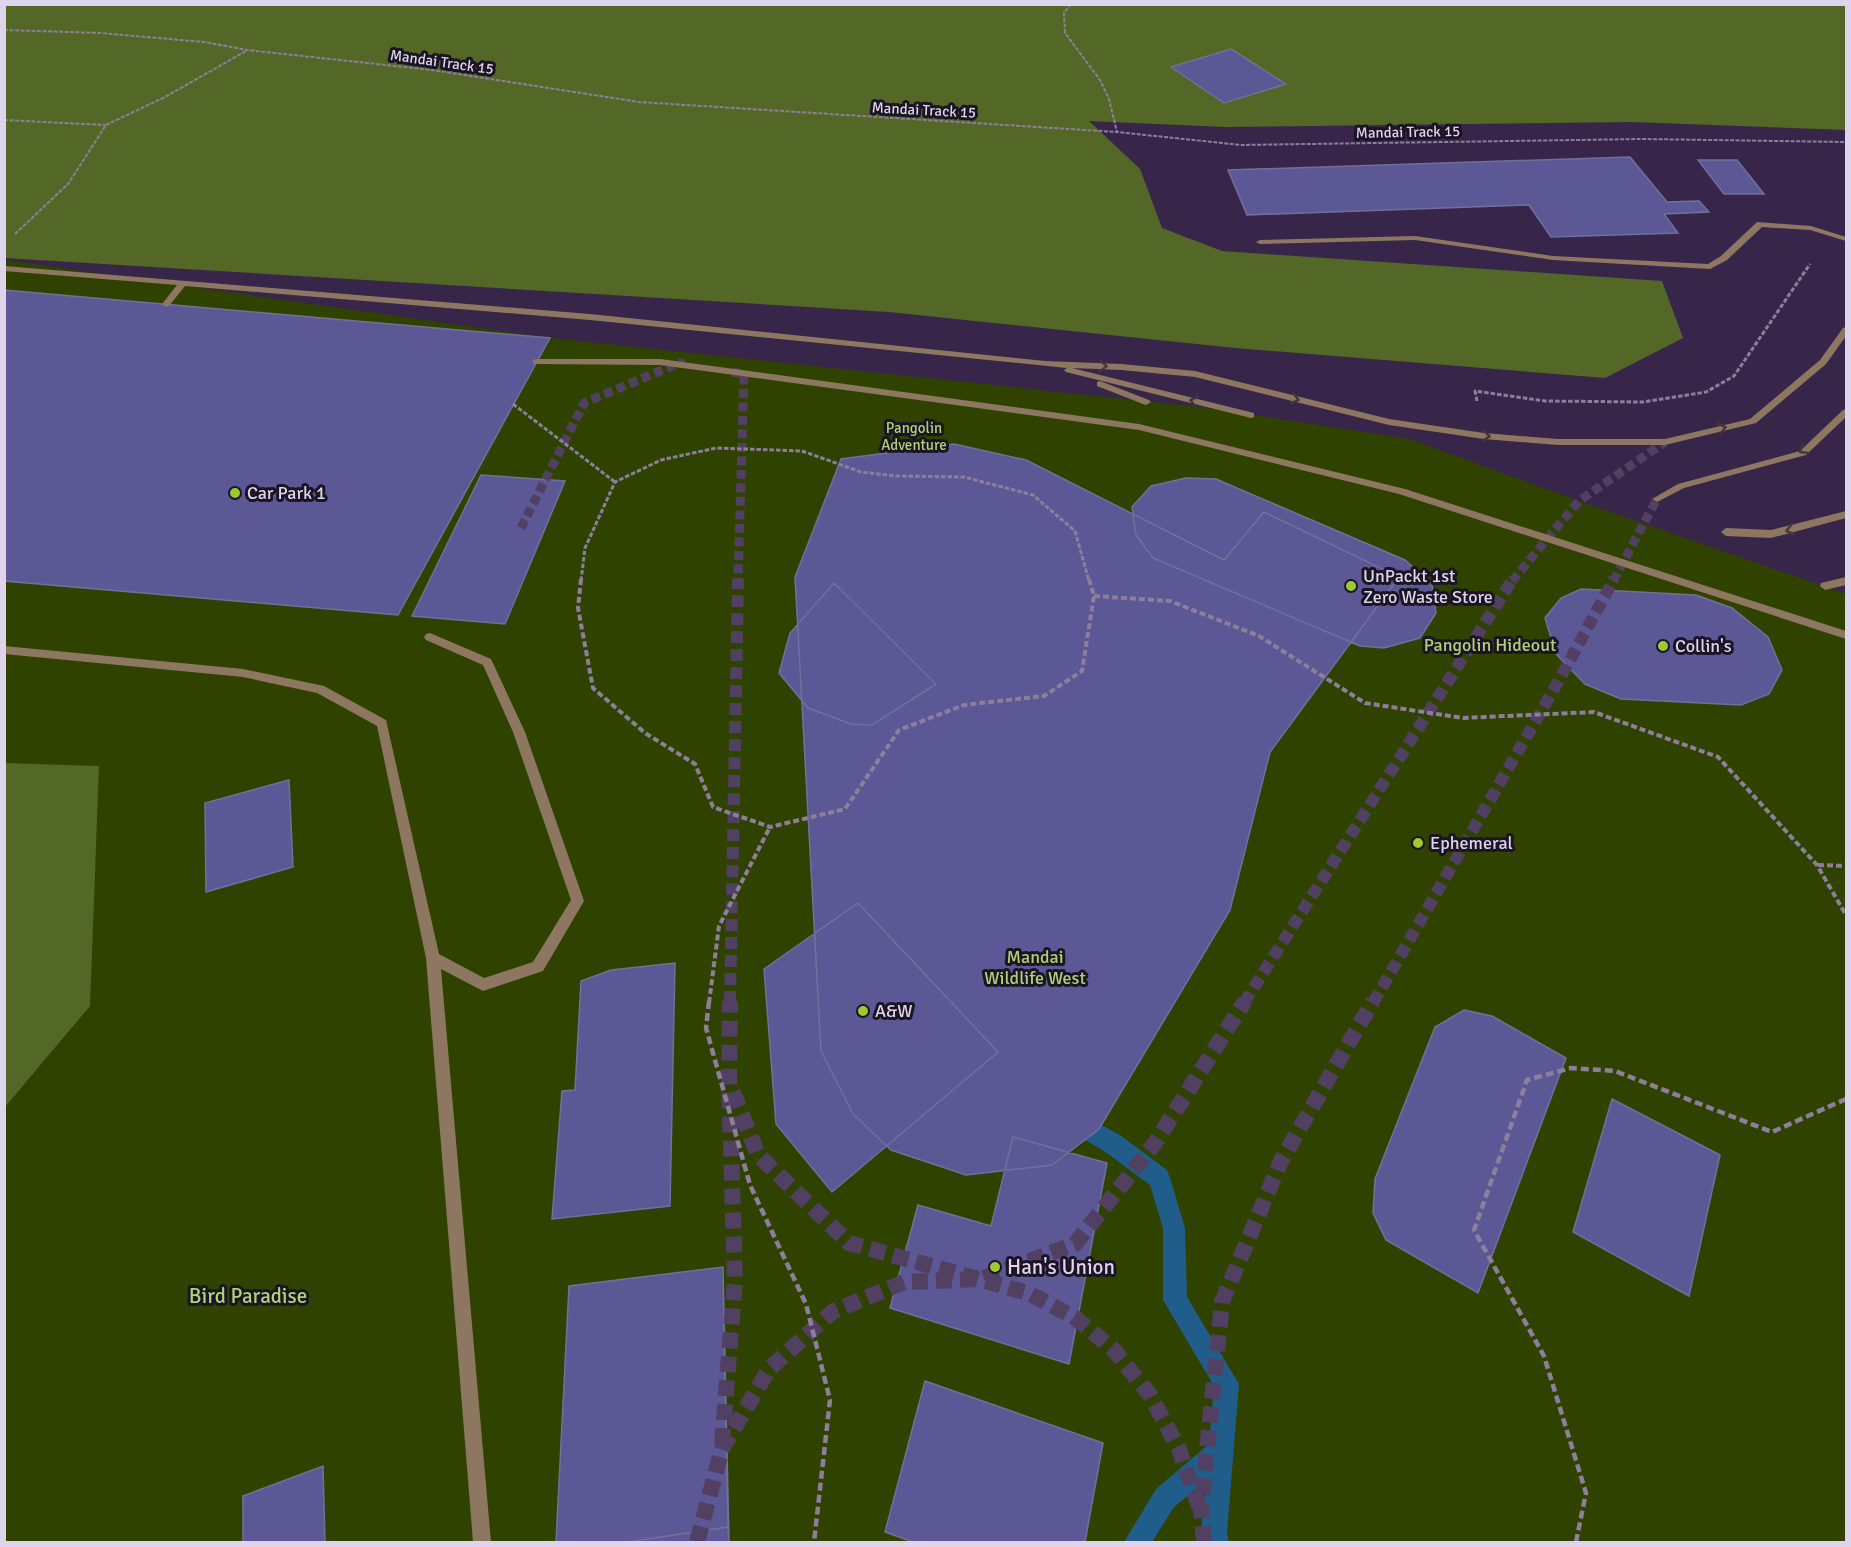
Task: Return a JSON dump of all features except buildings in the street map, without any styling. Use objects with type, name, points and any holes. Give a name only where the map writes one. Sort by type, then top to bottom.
[{"type":"street","points":[[1260,242],[1415,238],[1553,258],[1710,267],[1760,224],[1811,228],[1846,240]]},
{"type":"street","points":[[4,268],[590,317],[1045,364],[1121,367],[1195,374],[1389,422],[1484,436],[1558,442],[1665,442],[1753,421],[1823,362],[1846,330]]},
{"type":"street","points":[[166,304],[183,283]]},
{"type":"street","points":[[537,362],[660,362],[1139,427],[1401,491],[1846,635]]},
{"type":"street","points":[[1045,364],[1146,402]]},
{"type":"street","points":[[1045,364],[1251,415]]},
{"type":"street","points":[[1658,499],[1681,486],[1803,453],[1846,412]]},
{"type":"street","points":[[1726,532],[1771,534],[1846,515]]},
{"type":"street","points":[[1825,586],[1846,581]]},
{"type":"street","points":[[430,637],[487,662],[519,732],[578,901],[538,967],[483,985],[433,958]]},
{"type":"street","points":[[4,650],[243,673],[320,689],[382,723],[433,958],[482,1542]]},
{"type":"path","points":[[1071,4],[1064,13],[1065,33],[1100,80],[1117,132]]},
{"type":"path","name":"Mandai Track 15","points":[[4,30],[112,34],[204,42],[247,50],[432,70],[639,102],[1117,132],[1241,145],[1643,139],[1846,142]]},
{"type":"path","points":[[4,120],[106,125],[165,97],[247,50]]},
{"type":"path","points":[[12,237],[68,184],[106,125]]},
{"type":"path","points":[[1484,436],[1475,391],[1545,401],[1643,402],[1706,392],[1734,376],[1830,234]]},
{"type":"path","points":[[513,404],[615,482]]},
{"type":"path","points":[[716,448],[802,451],[861,472],[895,476],[964,477],[1033,495],[1075,531],[1094,596],[1082,671],[1044,696],[964,705],[899,730],[845,809],[770,827],[713,807],[695,764],[645,733],[593,688],[578,608],[585,548],[615,482],[661,460],[716,448]]},
{"type":"path","points":[[1094,596],[1170,600],[1258,636],[1365,704],[1463,718],[1594,712],[1718,757],[1817,865],[1846,915]]},
{"type":"path","points":[[770,827],[719,926],[706,1028],[750,1185],[806,1304],[830,1400],[814,1542]]},
{"type":"path","points":[[1817,865],[1846,866]]},
{"type":"path","points":[[1576,1542],[1586,1492],[1544,1356],[1474,1230],[1527,1080],[1571,1068],[1615,1071],[1772,1132],[1846,1099]]},
{"type":"green space","points":[[4,5],[1846,5],[1846,130],[1633,122],[1225,127],[1089,121],[1140,169],[1162,228],[1222,251],[1662,281],[1683,338],[1605,378],[1235,348],[889,312],[5,258]]},
{"type":"green space","name":"Mandai Wildlife West","points":[[5,260],[550,338],[1201,407],[1410,439],[1579,501],[1846,594],[1846,1542],[5,1542]]},
{"type":"green space","points":[[5,763],[99,766],[90,1006],[5,1107]]},
{"type":"waterway","points":[[1074,1121],[1112,1143],[1159,1178],[1174,1228],[1175,1300],[1227,1384],[1214,1533],[1216,1542]]},
{"type":"waterway","points":[[1137,1542],[1165,1498],[1221,1451]]},
{"type":"tunnel","points":[[521,528],[584,403],[679,363],[685,364]]},
{"type":"tunnel","points":[[732,372],[744,374],[738,581]]},
{"type":"tunnel","points":[[1512,581],[1579,501],[1665,442]]},
{"type":"tunnel","points":[[1613,581],[1657,499]]},
{"type":"tunnel","points":[[730,1003],[738,579]]},
{"type":"tunnel","points":[[1244,1003],[1513,579]]},
{"type":"tunnel","points":[[1373,1003],[1558,682],[1614,579]]},
{"type":"tunnel","points":[[722,1444],[735,1281],[729,1083],[730,1001]]},
{"type":"tunnel","points":[[978,1279],[1075,1244],[1155,1143],[1245,1001]]},
{"type":"tunnel","points":[[1204,1542],[1201,1510],[1222,1302],[1281,1161],[1373,1001]]},
{"type":"tunnel","points":[[733,1092],[758,1155],[849,1243],[978,1279]]},
{"type":"tunnel","points":[[697,1542],[722,1449],[769,1369],[832,1312],[904,1282],[978,1279]]},
{"type":"tunnel","points":[[978,1279],[1028,1293],[1074,1317],[1114,1350],[1150,1395],[1179,1449],[1199,1507]]},
{"type":"place","name":"Car Park 1","points":[[235,493]]},
{"type":"place","name":"UnPackt 1st Zero Waste Store","points":[[1351,586]]},
{"type":"place","name":"Collin's","points":[[1663,646]]},
{"type":"place","name":"Ephemeral","points":[[1418,843]]},
{"type":"place","name":"A&W","points":[[863,1011]]},
{"type":"place","name":"Han's Union","points":[[995,1267]]},
{"type":"park label","name":"Pangolin Adventure","points":[[914,436]]},
{"type":"park label","name":"Pangolin Hideout","points":[[1490,645]]},
{"type":"park label","name":"Bird Paradise","points":[[248,1296]]}]
